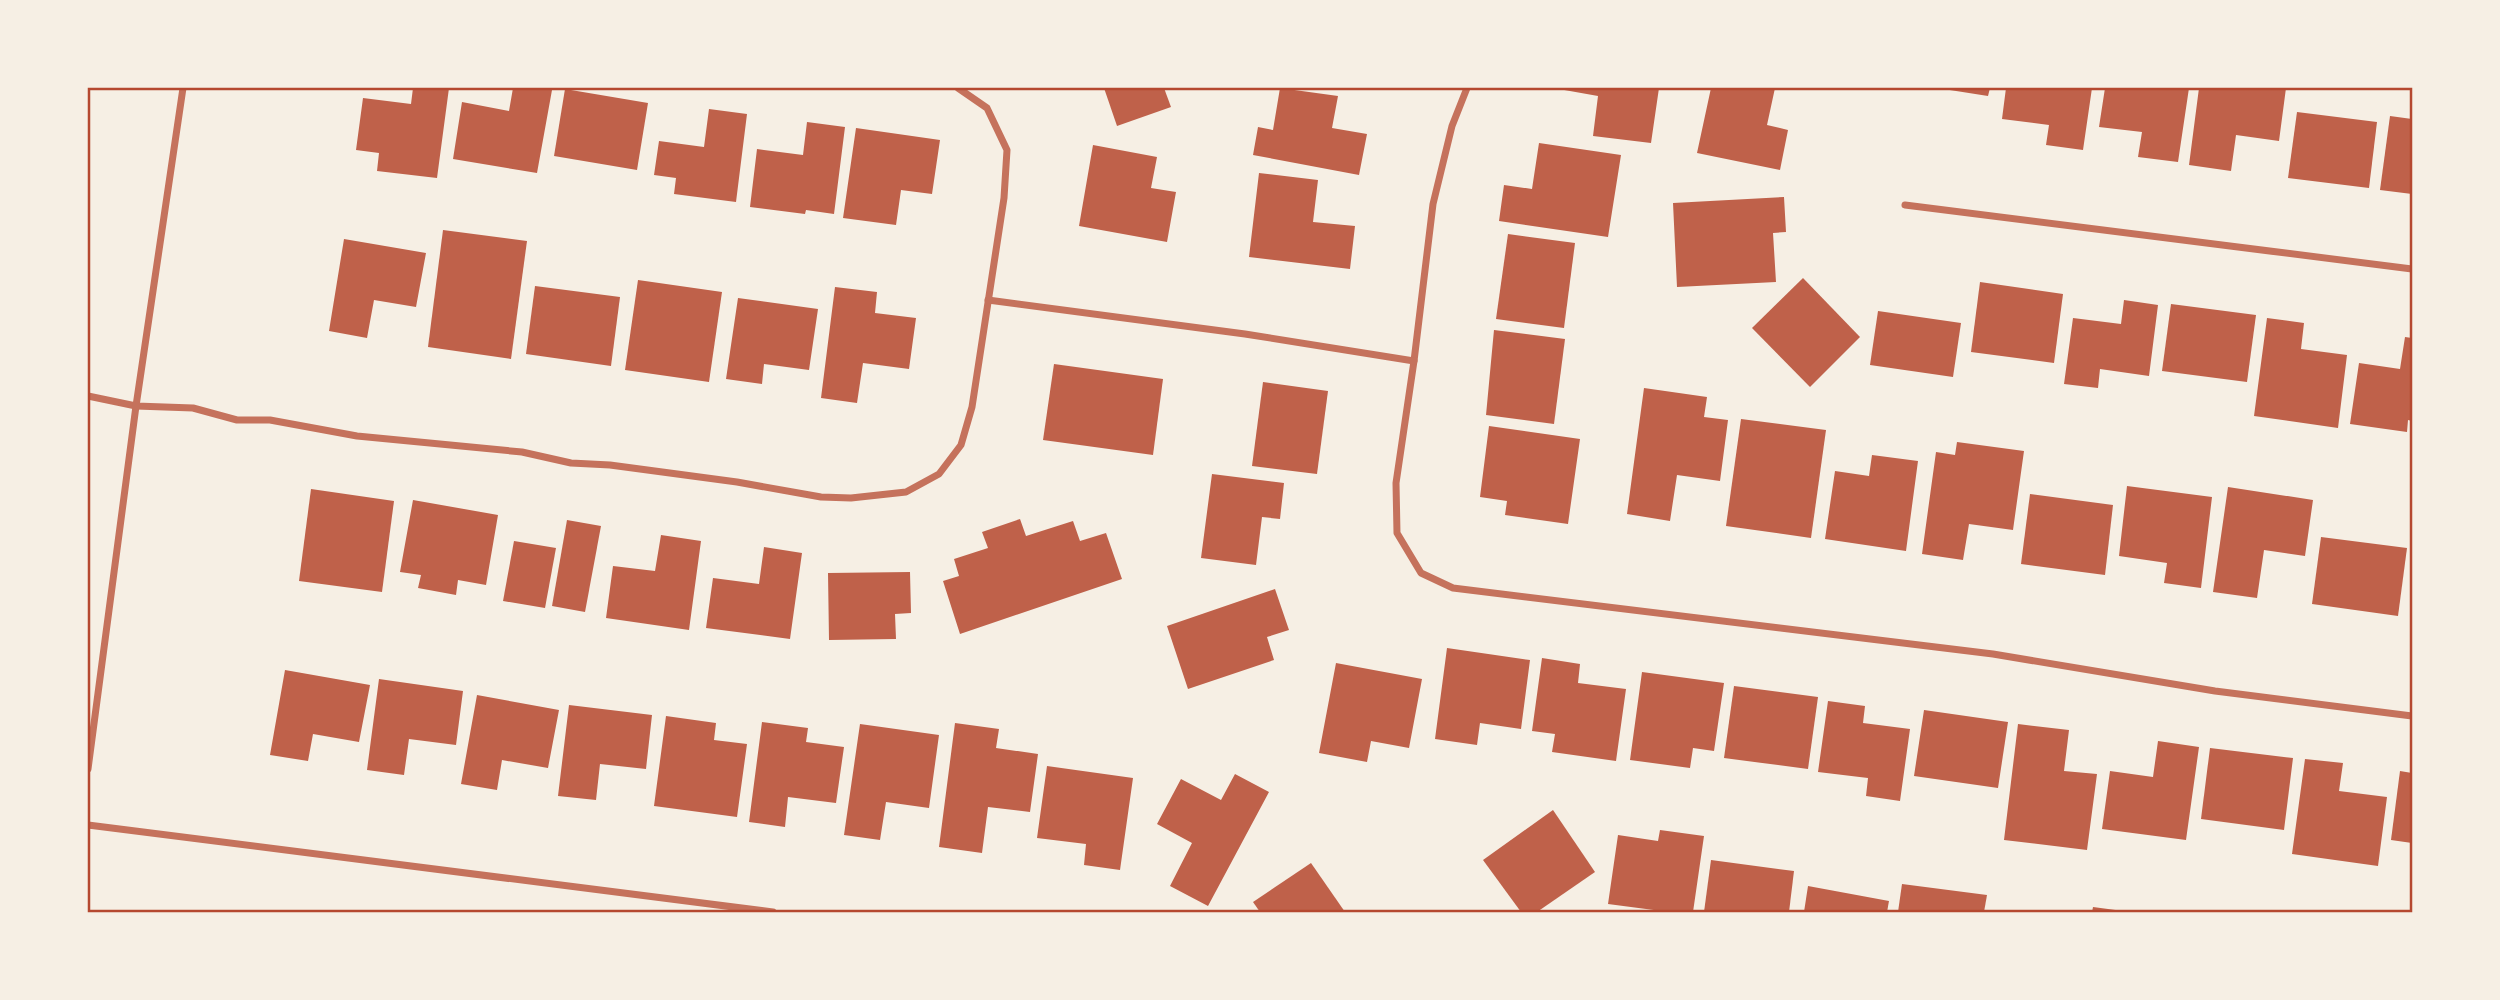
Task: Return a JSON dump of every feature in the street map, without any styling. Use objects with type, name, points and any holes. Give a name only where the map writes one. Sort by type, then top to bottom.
[{"type":"street","points":[[88,769],[136,406],[183,88]]},
{"type":"street","points":[[88,396],[136,406],[192,408],[237,420],[270,420],[357,436],[522,452],[571,463],[635,468],[821,497],[851,498],[906,492],[939,474],[961,445],[972,407],[1004,198],[1007,150],[987,108],[958,88]]},
{"type":"street","points":[[1467,88],[1452,126],[1433,204],[1396,483],[1397,533],[1421,573],[1453,588],[1993,654],[2215,691],[2413,716]]},
{"type":"street","points":[[1905,205],[2413,270]]},
{"type":"street","points":[[988,300],[1245,334],[1414,360]]},
{"type":"street","points":[[88,825],[773,912]]},
{"type":"building","points":[[413,88],[449,88],[437,178],[377,171],[379,153],[356,150],[363,98],[411,104]]},
{"type":"building","points":[[513,88],[552,90],[537,173],[453,159],[462,102],[509,111]]},
{"type":"building","points":[[1104,88],[1164,88],[1171,107],[1117,126]]},
{"type":"building","points":[[1280,88],[1338,96],[1332,128],[1367,134],[1359,175],[1253,155],[1258,127],[1273,130]]},
{"type":"building","points":[[1553,88],[1659,88],[1651,143],[1593,136],[1598,96]]},
{"type":"building","points":[[1711,88],[1775,88],[1767,125],[1788,130],[1780,170],[1697,153]]},
{"type":"building","points":[[1937,88],[1990,88],[1988,96]]},
{"type":"building","points":[[2006,88],[2092,88],[2083,150],[2046,145],[2049,125],[2002,119]]},
{"type":"building","points":[[2105,88],[2189,88],[2178,162],[2138,157],[2142,132],[2099,127]]},
{"type":"building","points":[[2199,88],[2286,88],[2279,141],[2236,135],[2231,171],[2189,165]]},
{"type":"building","points":[[565,89],[648,103],[637,170],[554,156]]},
{"type":"building","points":[[709,109],[747,114],[736,202],[674,194],[676,178],[654,175],[659,141],[704,147]]},
{"type":"building","points":[[2297,112],[2377,122],[2369,188],[2288,178]]},
{"type":"building","points":[[2390,116],[2412,119],[2412,194],[2380,190]]},
{"type":"building","points":[[807,122],[845,127],[834,214],[806,210],[805,214],[750,207],[757,149],[803,155]]},
{"type":"building","points":[[856,128],[940,140],[932,194],[901,190],[896,225],[843,218]]},
{"type":"building","points":[[1539,143],[1621,155],[1608,237],[1499,221],[1504,185],[1532,189]]},
{"type":"building","points":[[1093,145],[1157,157],[1151,188],[1176,192],[1167,242],[1079,226]]},
{"type":"building","points":[[1259,173],[1318,180],[1313,222],[1355,226],[1350,269],[1249,257]]},
{"type":"building","points":[[1784,197],[1786,232],[1773,233],[1776,282],[1677,287],[1673,203]]},
{"type":"building","points":[[443,230],[527,241],[511,359],[428,347]]},
{"type":"building","points":[[1508,234],[1575,243],[1564,328],[1496,319]]},
{"type":"building","points":[[344,239],[426,253],[416,307],[374,300],[367,338],[329,331]]},
{"type":"building","points":[[1803,278],[1860,337],[1810,387],[1752,328]]},
{"type":"building","points":[[638,280],[722,292],[709,382],[625,370]]},
{"type":"building","points":[[1980,282],[2063,294],[2054,363],[1971,352]]},
{"type":"building","points":[[535,286],[620,297],[611,366],[526,354]]},
{"type":"building","points":[[835,287],[877,292],[875,313],[916,318],[909,369],[863,363],[857,403],[821,398]]},
{"type":"building","points":[[738,298],[818,309],[809,370],[764,364],[762,384],[726,379]]},
{"type":"building","points":[[2124,300],[2158,305],[2149,376],[2100,369],[2098,388],[2064,384],[2073,318],[2121,324]]},
{"type":"building","points":[[2171,304],[2256,315],[2247,382],[2162,371]]},
{"type":"building","points":[[1878,311],[1961,323],[1953,377],[1870,365]]},
{"type":"building","points":[[2267,318],[2304,323],[2301,349],[2347,355],[2338,428],[2254,416]]},
{"type":"building","points":[[1494,330],[1565,339],[1554,424],[1486,415]]},
{"type":"building","points":[[2405,337],[2412,338],[2412,421],[2408,420],[2407,432],[2350,424],[2359,363],[2400,369]]},
{"type":"building","points":[[1054,364],[1163,379],[1153,455],[1043,440]]},
{"type":"building","points":[[1263,382],[1328,391],[1317,474],[1252,466]]},
{"type":"building","points":[[1644,388],[1707,397],[1704,417],[1728,420],[1720,481],[1677,475],[1670,521],[1627,514]]},
{"type":"building","points":[[1741,419],[1826,430],[1811,538],[1726,526]]},
{"type":"building","points":[[1489,426],[1580,439],[1568,524],[1505,515],[1507,501],[1480,497]]},
{"type":"building","points":[[1957,442],[2024,451],[2013,530],[1969,524],[1963,560],[1922,554],[1936,452],[1955,455]]},
{"type":"building","points":[[1872,455],[1918,461],[1906,551],[1825,539],[1835,471],[1869,476]]},
{"type":"building","points":[[1212,474],[1284,483],[1280,519],[1262,517],[1256,565],[1201,558]]},
{"type":"building","points":[[2127,486],[2212,497],[2201,588],[2164,583],[2167,563],[2119,556]]},
{"type":"building","points":[[2228,487],[2313,500],[2305,556],[2264,550],[2257,598],[2213,592]]},
{"type":"building","points":[[311,489],[394,501],[382,592],[299,581]]},
{"type":"building","points":[[2030,494],[2113,505],[2105,575],[2021,564]]},
{"type":"building","points":[[413,500],[498,515],[486,585],[458,580],[456,595],[418,588],[421,575],[400,572]]},
{"type":"building","points":[[1020,519],[1026,536],[1073,521],[1080,541],[1106,533],[1122,579],[960,634],[943,581],[959,576],[954,559],[988,548],[982,532]]},
{"type":"building","points":[[567,520],[601,526],[585,612],[552,606]]},
{"type":"building","points":[[661,535],[701,541],[689,630],[606,618],[613,566],[655,571]]},
{"type":"building","points":[[2321,537],[2407,548],[2398,616],[2312,604]]},
{"type":"building","points":[[514,541],[556,548],[545,608],[503,601]]},
{"type":"building","points":[[764,547],[802,553],[790,639],[706,628],[713,578],[759,584]]},
{"type":"building","points":[[910,572],[911,613],[895,614],[896,639],[829,640],[828,573]]},
{"type":"building","points":[[1275,589],[1289,630],[1267,637],[1274,660],[1188,689],[1167,626]]},
{"type":"building","points":[[1447,648],[1530,660],[1521,729],[1480,723],[1477,745],[1435,739]]},
{"type":"building","points":[[1542,658],[1580,664],[1578,683],[1626,689],[1616,761],[1552,752],[1555,734],[1532,731]]},
{"type":"building","points":[[1336,663],[1422,679],[1409,748],[1371,741],[1367,762],[1319,753]]},
{"type":"building","points":[[285,670],[370,685],[359,742],[313,734],[308,761],[270,755]]},
{"type":"building","points":[[1642,672],[1724,683],[1714,751],[1693,748],[1690,768],[1630,760]]},
{"type":"building","points":[[379,679],[463,691],[456,745],[409,739],[404,775],[367,770]]},
{"type":"building","points":[[1734,686],[1818,697],[1808,769],[1724,758]]},
{"type":"building","points":[[477,695],[559,710],[548,768],[502,760],[497,790],[461,784]]},
{"type":"building","points":[[1828,701],[1865,706],[1863,723],[1910,729],[1900,801],[1866,796],[1868,778],[1818,772]]},
{"type":"building","points":[[569,705],[652,715],[646,769],[600,764],[596,800],[558,796]]},
{"type":"building","points":[[1924,710],[2008,722],[1998,788],[1914,776]]},
{"type":"building","points":[[666,716],[716,723],[714,740],[747,744],[737,817],[654,806]]},
{"type":"building","points":[[762,722],[808,728],[806,742],[844,747],[836,803],[788,797],[785,827],[749,822]]},
{"type":"building","points":[[955,723],[999,729],[996,748],[1038,754],[1030,812],[988,807],[982,853],[939,847]]},
{"type":"building","points":[[860,724],[939,735],[929,808],[886,802],[880,840],[844,835]]},
{"type":"building","points":[[2018,724],[2069,730],[2064,771],[2097,774],[2087,850],[2004,840]]},
{"type":"building","points":[[2158,741],[2199,747],[2186,840],[2102,829],[2110,771],[2153,777]]},
{"type":"building","points":[[2210,748],[2293,758],[2284,830],[2201,819]]},
{"type":"building","points":[[2305,759],[2343,763],[2339,791],[2387,797],[2378,866],[2292,854]]},
{"type":"building","points":[[1047,766],[1133,778],[1120,870],[1084,865],[1086,844],[1037,838]]},
{"type":"building","points":[[2400,771],[2412,773],[2412,843],[2391,840]]},
{"type":"building","points":[[1235,774],[1269,792],[1208,906],[1170,886],[1192,843],[1157,824],[1181,779],[1221,800]]},
{"type":"building","points":[[1553,810],[1595,872],[1537,912],[1521,912],[1483,860]]},
{"type":"building","points":[[1660,830],[1704,836],[1693,912],[1669,912],[1608,904],[1618,835],[1658,841]]},
{"type":"building","points":[[1711,860],[1794,871],[1789,912],[1704,912]]},
{"type":"building","points":[[1311,863],[1345,912],[1260,912],[1253,902]]},
{"type":"building","points":[[1902,884],[1987,895],[1984,912],[1898,912]]},
{"type":"building","points":[[1808,886],[1889,901],[1887,912],[1804,912]]},
{"type":"building","points":[[2093,907],[2123,911],[2123,912],[2092,912]]}]
